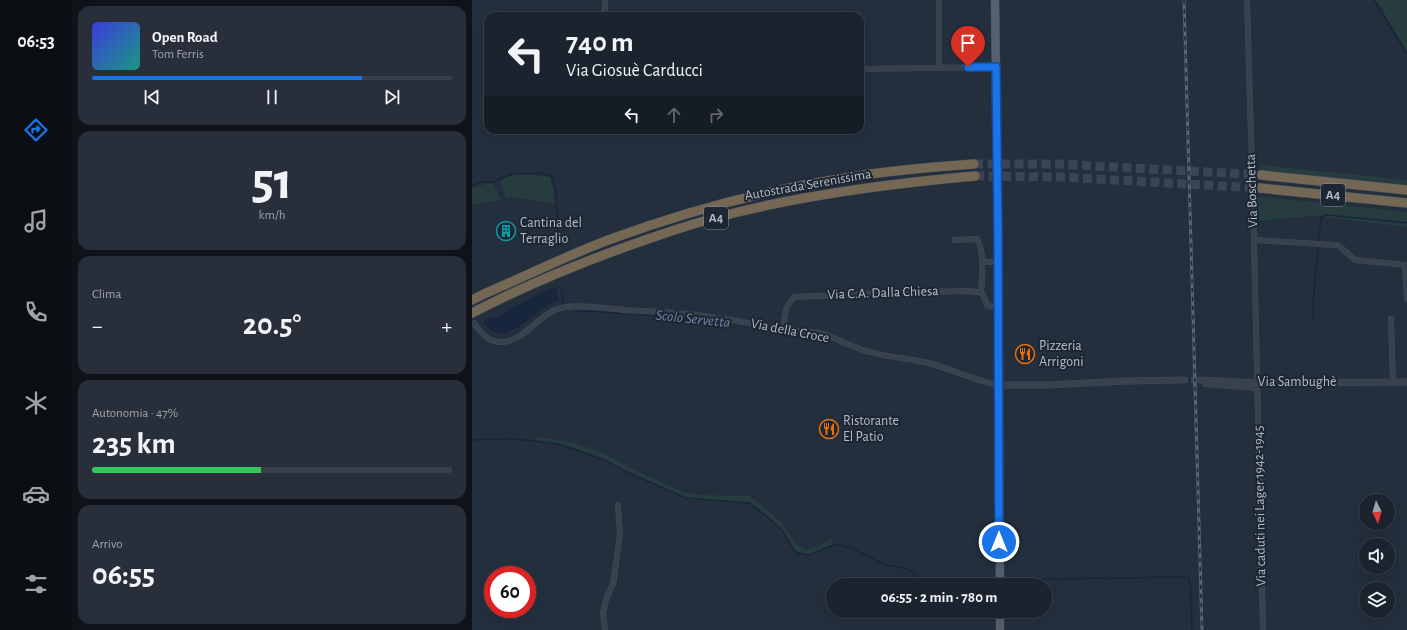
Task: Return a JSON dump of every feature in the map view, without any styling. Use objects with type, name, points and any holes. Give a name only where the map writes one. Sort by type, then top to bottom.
[{"type":"highway","name":"Autostrada Serenissima","points":[[472,300],[610,239],[672,218],[736,200],[838,179],[908,169],[974,164]]},
{"type":"highway","name":"A4","points":[[1261,175],[1407,190]]},
{"type":"highway","name":"Autostrada Serenissima","points":[[472,313],[551,275],[613,251],[674,230],[738,212],[838,192],[907,182],[975,176]]},
{"type":"highway","name":"A4","points":[[1259,188],[1407,203]]},
{"type":"main road","points":[[995,0],[1000,578]]},
{"type":"main road","points":[[1000,618],[1000,630]]},
{"type":"street","points":[[605,0],[605,12]]},
{"type":"street","points":[[939,68],[940,0]]},
{"type":"street","name":"Via Boschetta","points":[[1246,0],[1253,200],[1257,385]]},
{"type":"street","points":[[864,69],[996,67]]},
{"type":"street","points":[[955,240],[977,239],[981,245],[981,293],[989,306],[998,309]]},
{"type":"street","points":[[1254,240],[1336,245],[1355,260],[1406,266],[1407,299]]},
{"type":"street","points":[[982,262],[998,262]]},
{"type":"street","name":"Via C.A. Dalla Chiesa","points":[[783,329],[786,307],[794,297],[950,291],[970,291],[981,293]]},
{"type":"street","name":"Via della Croce","points":[[474,322],[486,337],[494,342],[506,342],[518,338],[548,314],[560,308],[572,307],[670,312],[712,316],[783,329],[819,333],[869,352],[931,364],[998,385]]},
{"type":"street","points":[[1391,319],[1393,383]]},
{"type":"street","points":[[998,385],[1048,385],[1182,380]]},
{"type":"street","name":"Via Sambughè","points":[[1202,382],[1257,385],[1407,382]]},
{"type":"street","name":"Via caduti nei Lager 1942-1945","points":[[1257,385],[1263,630]]},
{"type":"street","points":[[605,630],[604,613],[606,600],[613,584],[620,535],[618,504]]},
{"type":"green space","points":[[1375,0],[1407,0],[1407,52],[1380,6]]},
{"type":"green space","points":[[1261,165],[1407,180],[1407,186],[1260,171]]},
{"type":"green space","points":[[520,174],[550,177],[553,188],[554,204],[513,197],[506,198],[500,182],[506,177]]},
{"type":"green space","points":[[485,184],[494,184],[501,200],[472,205],[472,189]]},
{"type":"green space","points":[[1256,196],[1407,212],[1407,227],[1314,216],[1257,221]]},
{"type":"green space","points":[[536,436],[574,443],[599,451],[637,471],[685,493],[700,495],[750,496],[780,521],[798,546],[806,550],[832,539],[833,545],[823,548],[816,553],[810,554],[795,551],[783,531],[772,519],[750,502],[689,499],[592,454],[562,444],[537,441]]},
{"type":"water","points":[[556,288],[559,300],[544,308],[513,330],[505,333],[498,333],[490,330],[484,322],[486,319],[501,316],[512,308],[548,289]]},
{"type":"waterway","points":[[1374,0],[1407,54]]},
{"type":"waterway","name":"Scolo Servetta","points":[[472,185],[483,182],[493,182],[512,174],[540,173],[551,176],[556,189],[558,242]]},
{"type":"waterway","points":[[1313,317],[1321,217],[1327,215],[1407,223]]},
{"type":"waterway","name":"Scolo Servetta","points":[[561,288],[563,301]]},
{"type":"waterway","name":"Scolo Servetta","points":[[573,312],[586,311],[696,318]]},
{"type":"waterway","name":"Scolo Servetta","points":[[720,321],[812,338]]},
{"type":"waterway","points":[[472,440],[512,439],[559,444],[607,461],[622,470],[686,498],[749,503],[782,530],[795,552],[801,555],[812,554],[833,545],[846,546],[883,564],[909,570],[917,578]]},
{"type":"waterway","points":[[1052,579],[1109,578]]},
{"type":"waterway","points":[[1114,578],[1189,578],[1191,590],[1192,630]]},
{"type":"tunnel","points":[[974,164],[1060,164],[1261,175]]},
{"type":"tunnel","points":[[975,176],[1060,177],[1259,188]]},
{"type":"tunnel","points":[[1182,380],[1200,380]]},
{"type":"railway","points":[[1184,0],[1202,630]]},
{"type":"place","name":"Cantina del Terraglio","points":[[506,231]]},
{"type":"place","name":"Pizzeria Arrigoni","points":[[1025,354]]},
{"type":"place","name":"Ristorante El Patio","points":[[829,429]]},
{"type":"route","points":[[968,67],[996,67],[999,542]]}]
